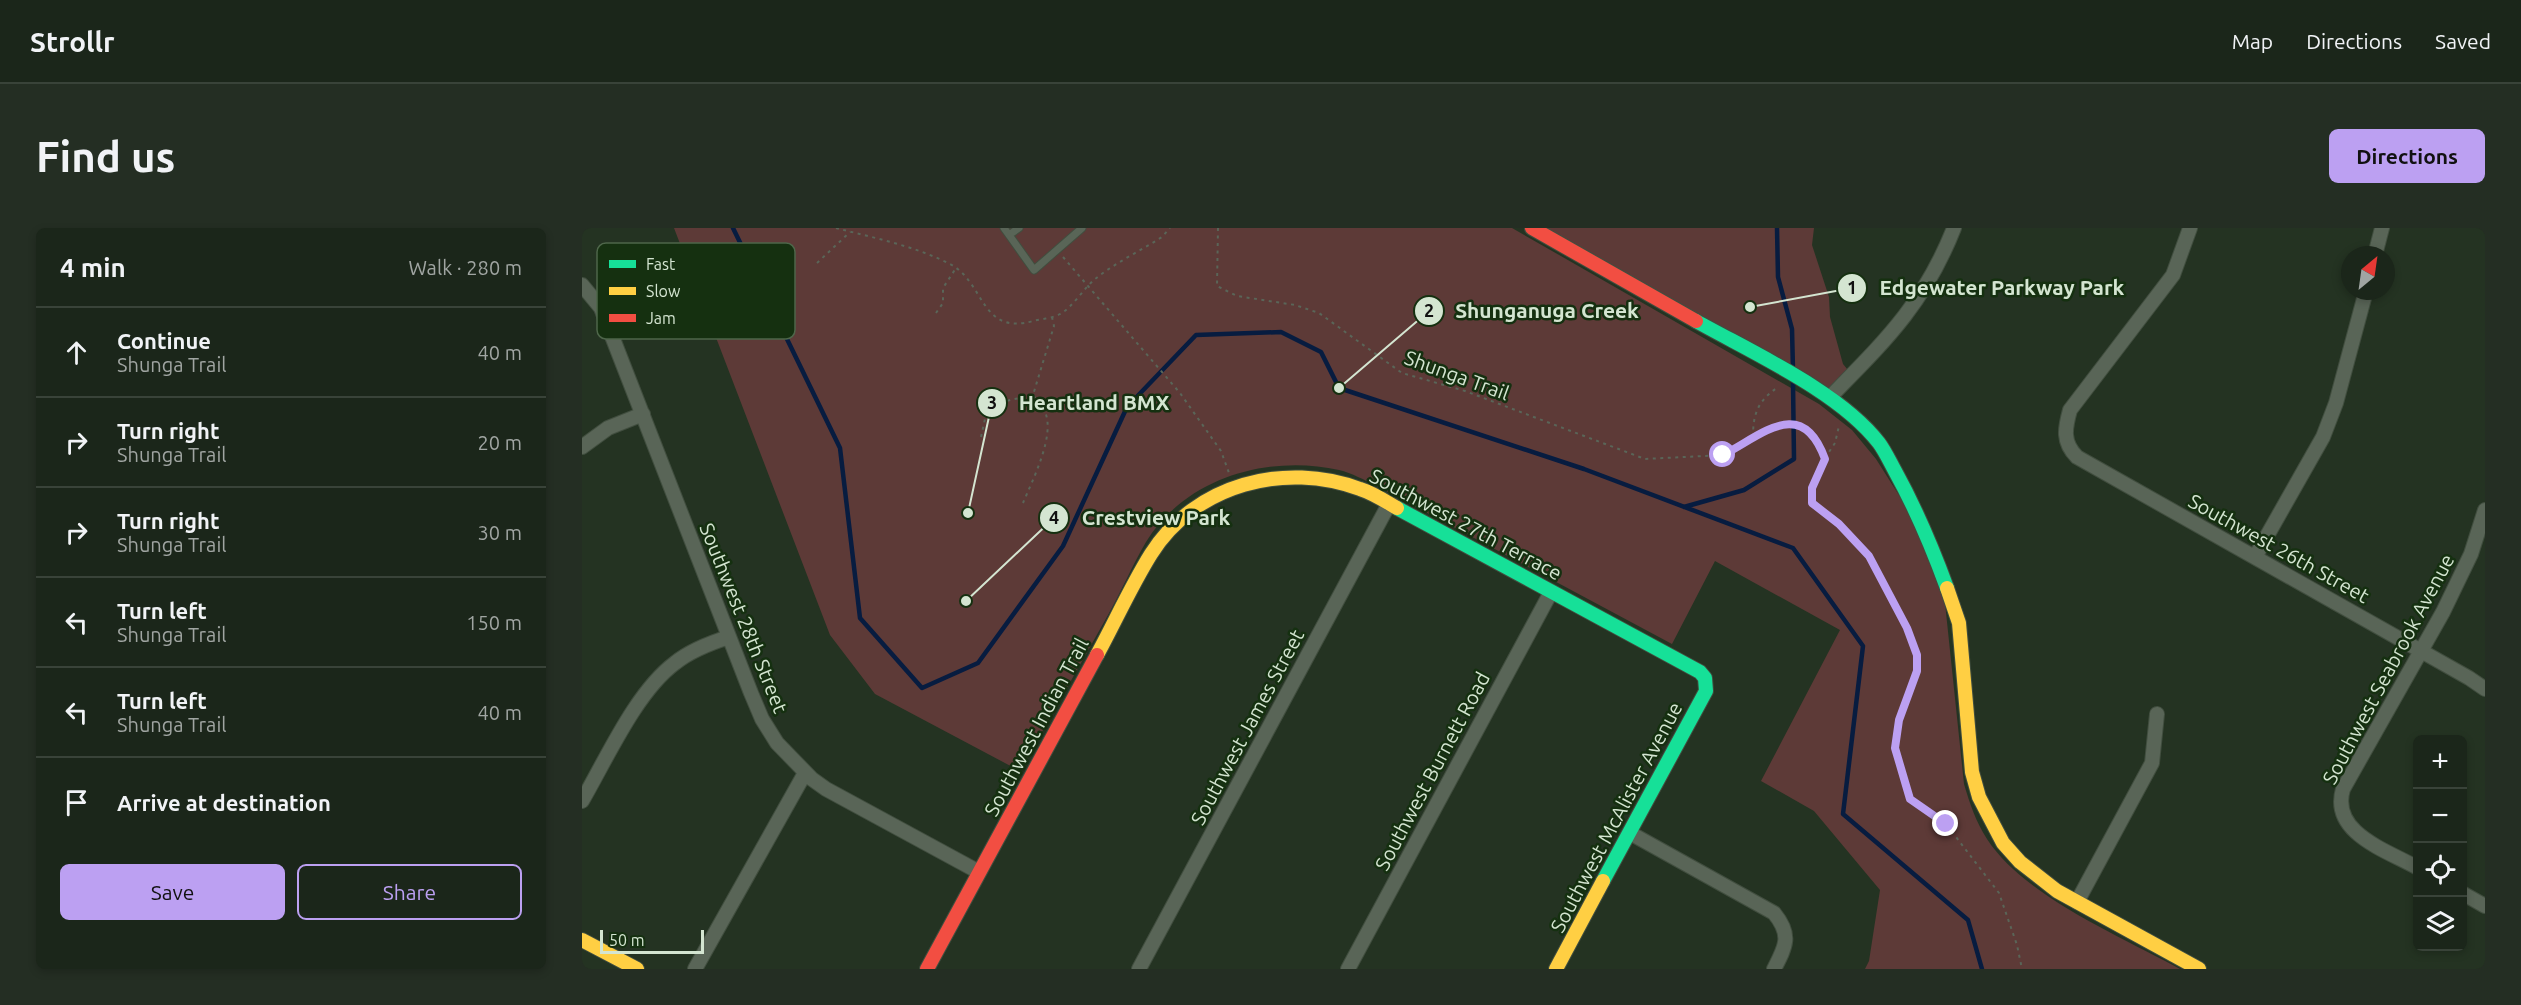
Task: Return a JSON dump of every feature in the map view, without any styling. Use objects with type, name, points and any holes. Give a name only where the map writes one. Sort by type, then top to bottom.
[{"type":"street","points":[[1533,228],[1830,397],[1851,414],[1879,443],[1913,504],[1942,573],[1959,623],[1972,772],[1979,797],[2003,843],[2038,878],[2199,969]]},
{"type":"street","points":[[1830,397],[1900,323],[1930,279],[1954,228]]},
{"type":"street","name":"Southwest 26th Street","points":[[2190,228],[2173,275],[2070,410],[2064,431],[2069,447],[2077,457],[2422,651],[2485,689]]},
{"type":"street","points":[[2377,246],[2382,228]]},
{"type":"street","name":"Southwest 28th Street","points":[[582,285],[597,303]]},
{"type":"street","points":[[2255,557],[2323,438],[2336,403],[2364,300]]},
{"type":"street","name":"Southwest 28th Street","points":[[613,339],[762,719],[777,743],[805,773],[826,789],[979,872]]},
{"type":"street","points":[[582,447],[608,428],[643,414]]},
{"type":"street","name":"Southwest 27th Terrace","points":[[1191,511],[1234,487],[1274,477],[1319,477],[1362,489],[1700,672],[1707,683]]},
{"type":"street","name":"Southwest James Street","points":[[1139,969],[1389,504]]},
{"type":"street","name":"Southwest Seabrook Avenue","points":[[2413,865],[2355,832],[2347,825],[2341,812],[2340,798],[2460,580],[2485,510]]},
{"type":"street","name":"Southwest Indian Trail","points":[[927,969],[1152,553],[1163,538],[1191,511]]},
{"type":"street","name":"Southwest Burnett Road","points":[[1348,969],[1551,592]]},
{"type":"street","points":[[582,801],[647,690],[683,656],[729,637]]},
{"type":"street","name":"Southwest McAlister Avenue","points":[[1556,969],[1706,691],[1707,683]]},
{"type":"street","points":[[2077,902],[2152,763],[2157,714]]},
{"type":"street","points":[[695,969],[805,773]]},
{"type":"street","points":[[1630,833],[1774,913],[1782,923],[1786,934],[1785,947],[1773,969]]},
{"type":"street","points":[[2467,895],[2485,906]]},
{"type":"street","points":[[582,940],[637,969]]},
{"type":"lane","points":[[1004,228],[1034,270],[1082,228]]},
{"type":"lane","points":[[1009,235],[1019,228]]},
{"type":"path","points":[[836,228],[913,249],[956,268],[972,285],[985,307],[1000,321],[1013,324],[1025,324],[1060,314],[1087,286],[1162,237],[1170,228]]},
{"type":"path","name":"Shunga Trail","points":[[1218,228],[1217,286],[1237,296],[1295,305],[1319,313],[1402,373],[1465,391],[1645,459],[1723,455],[1764,430],[1789,423],[1803,426],[1818,440],[1825,459]]},
{"type":"path","points":[[817,263],[850,232]]},
{"type":"path","points":[[1058,251],[1180,393],[1221,451],[1234,487]]},
{"type":"path","points":[[936,313],[943,303],[943,288],[956,268]]},
{"type":"path","points":[[1032,395],[1054,326],[1052,316]]},
{"type":"path","points":[[1753,438],[1753,421],[1763,398],[1778,387]]},
{"type":"path","points":[[981,437],[988,405],[1032,395]]},
{"type":"path","points":[[1023,503],[1042,456],[1047,430],[1045,410],[1032,395]]},
{"type":"path","points":[[1840,424],[1835,443],[1812,488],[1812,503],[1839,524],[1869,556],[1907,628],[1917,655],[1917,671],[1899,720],[1895,748],[1910,799],[1946,824],[1999,893],[2017,945],[2022,969]]},
{"type":"shaded area","points":[[674,228],[1512,228],[1819,404],[1852,430],[1876,459],[1902,500],[1922,542],[1945,603],[1964,784],[1974,813],[1987,839],[2003,860],[2024,879],[2049,896],[2075,913],[2180,969],[1865,969],[1869,961],[1880,890],[1814,811],[1761,781],[1840,630],[1715,561],[1672,644],[1377,486],[1339,470],[1312,466],[1284,466],[1257,469],[1230,476],[1205,487],[1163,520],[1146,542],[1108,615],[1020,771],[875,694],[830,635],[717,339],[795,339],[795,243],[680,243]]},
{"type":"shaded area","points":[[1534,228],[1814,228],[1812,245],[1829,297],[1830,317],[1843,364],[1852,375],[1830,397]]},
{"type":"waterway","points":[[733,228],[740,243]]},
{"type":"waterway","points":[[1777,228],[1778,277],[1792,329],[1793,370]]},
{"type":"waterway","points":[[787,339],[840,448],[860,618],[922,688],[978,663],[1063,546],[1127,407],[1196,335],[1281,332],[1321,352],[1339,388],[1584,469],[1793,548],[1863,646],[1843,814],[1968,920],[1982,969]]},
{"type":"waterway","points":[[1684,507],[1744,490],[1794,459],[1793,382]]},
{"type":"traffic: fast","points":[[1696,321],[1819,390],[1862,424],[1881,446],[1903,485],[1947,588]]},
{"type":"traffic: fast","points":[[1397,508],[1700,672],[1705,678],[1706,691],[1603,881]]},
{"type":"traffic: slow","points":[[1097,655],[1151,554],[1170,530],[1192,510],[1217,495],[1244,485],[1273,479],[1302,477],[1331,481],[1360,489],[1397,508]]},
{"type":"traffic: slow","points":[[1947,588],[1959,623],[1972,772],[1979,797],[2003,843],[2020,862],[2057,891],[2199,969]]},
{"type":"traffic: slow","points":[[1556,969],[1603,881]]},
{"type":"traffic: slow","points":[[582,940],[637,969]]},
{"type":"traffic: jam","points":[[1532,228],[1696,321]]},
{"type":"traffic: jam","points":[[927,969],[1097,655]]},
{"type":"place","name":"Edgewater Parkway Park","points":[[1750,307]]},
{"type":"place","name":"Shunganuga Creek","points":[[1339,388]]},
{"type":"place","name":"Heartland BMX","points":[[968,513]]},
{"type":"place","name":"Crestview Park","points":[[966,601]]},
{"type":"route","points":[[1723,455],[1764,430],[1789,423],[1803,426],[1818,440],[1825,459],[1812,488],[1812,503],[1839,524],[1869,556],[1907,628],[1917,655],[1917,671],[1899,720],[1895,748],[1900,771],[1910,799],[1946,824]]}]
